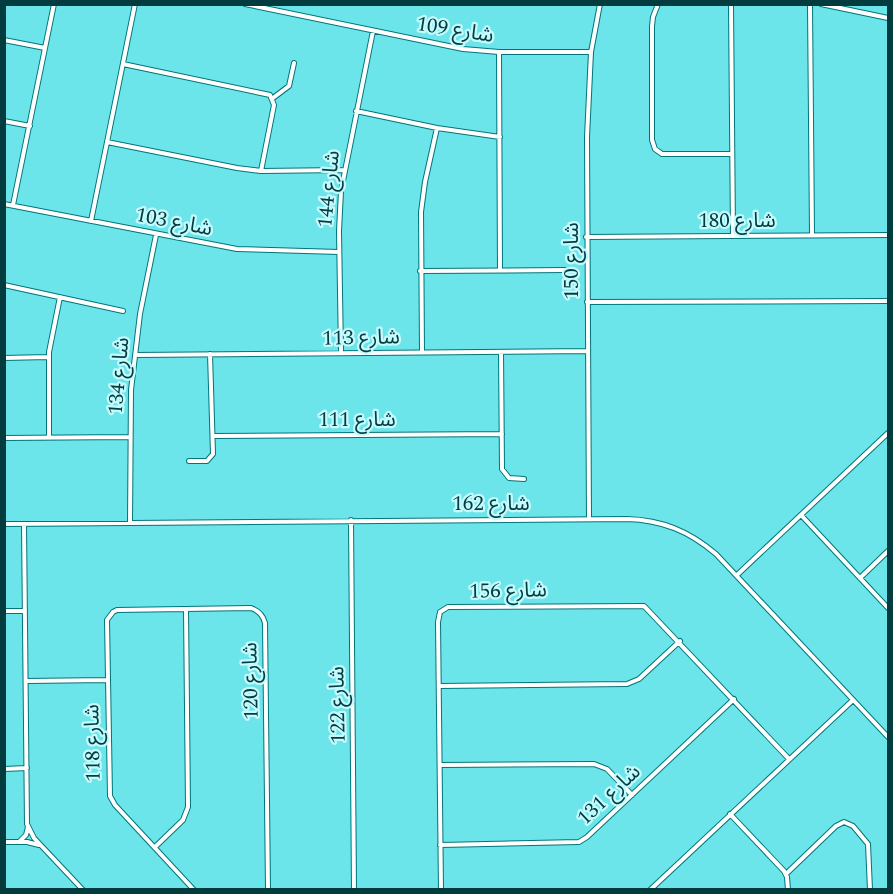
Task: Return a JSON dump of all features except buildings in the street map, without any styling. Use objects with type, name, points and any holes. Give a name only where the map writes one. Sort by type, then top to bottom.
[{"type":"street","points":[[13,205],[54,4]]},
{"type":"street","points":[[90,221],[135,4]]},
{"type":"street","name":"شارع 109","points":[[245,4],[463,49],[499,52],[591,52]]},
{"type":"street","name":"شارع 150","points":[[589,519],[587,107],[591,52],[600,4]]},
{"type":"street","points":[[658,4],[652,26],[652,140],[655,149],[662,154],[732,154]]},
{"type":"street","points":[[731,4],[733,236]]},
{"type":"street","points":[[810,4],[812,235]]},
{"type":"street","points":[[821,4],[888,18]]},
{"type":"street","name":"شارع 144","points":[[341,353],[339,211],[344,170],[373,31]]},
{"type":"street","points":[[4,40],[45,48]]},
{"type":"street","points":[[499,52],[500,270]]},
{"type":"street","points":[[273,98],[289,86],[294,63]]},
{"type":"street","points":[[123,64],[263,92],[273,98]]},
{"type":"street","points":[[261,171],[274,105],[273,98]]},
{"type":"street","points":[[356,111],[437,128],[500,137]]},
{"type":"street","points":[[4,121],[30,126]]},
{"type":"street","points":[[422,352],[420,271],[423,197],[437,128]]},
{"type":"street","points":[[107,142],[261,171],[344,170]]},
{"type":"street","name":"شارع 103","points":[[4,204],[156,235],[246,250],[339,252]]},
{"type":"street","name":"شارع 134","points":[[129,523],[131,390],[147,274],[156,235]]},
{"type":"street","name":"شارع 180","points":[[586,237],[888,235]]},
{"type":"street","points":[[420,271],[565,270]]},
{"type":"street","points":[[4,285],[123,311]]},
{"type":"street","points":[[48,437],[48,357],[60,297]]},
{"type":"street","points":[[587,302],[888,301]]},
{"type":"street","name":"شارع 113","points":[[135,355],[588,351]]},
{"type":"street","points":[[501,352],[503,473],[509,478],[524,479]]},
{"type":"street","points":[[189,460],[207,460],[212,457],[210,354]]},
{"type":"street","points":[[4,358],[48,357]]},
{"type":"street","points":[[737,575],[888,433]]},
{"type":"street","name":"شارع 111","points":[[213,436],[502,434]]},
{"type":"street","points":[[4,438],[129,437]]},
{"type":"street","points":[[801,515],[888,608]]},
{"type":"street","name":"شارع 162","points":[[4,524],[644,519],[675,528],[703,543],[737,575],[888,737]]},
{"type":"street","name":"شارع 122","points":[[351,520],[354,890]]},
{"type":"street","points":[[20,842],[26,835],[28,827],[24,524]]},
{"type":"street","points":[[860,578],[888,551]]},
{"type":"street","name":"شارع 156","points":[[441,890],[438,617],[448,607],[639,604],[649,608],[789,759]]},
{"type":"street","name":"شارع 120","points":[[122,610],[251,608],[261,613],[265,622],[268,890]]},
{"type":"street","points":[[155,848],[183,820],[188,807],[186,609]]},
{"type":"street","name":"شارع 118","points":[[122,610],[113,612],[107,620],[110,796],[194,890]]},
{"type":"street","points":[[4,611],[25,611]]},
{"type":"street","points":[[439,686],[627,684],[639,679],[680,641]]},
{"type":"street","points":[[26,681],[108,680]]},
{"type":"street","name":"شارع 131","points":[[440,845],[579,842],[734,699]]},
{"type":"street","points":[[652,889],[853,700]]},
{"type":"street","points":[[440,765],[594,764],[607,769],[632,795]]},
{"type":"street","points":[[4,769],[27,768]]},
{"type":"street","points":[[730,814],[786,874],[789,890]]},
{"type":"street","points":[[786,874],[836,826],[844,822],[853,826],[868,844],[870,890]]},
{"type":"street","points":[[28,827],[40,845],[83,890]]},
{"type":"street","points":[[4,842],[40,845]]}]
